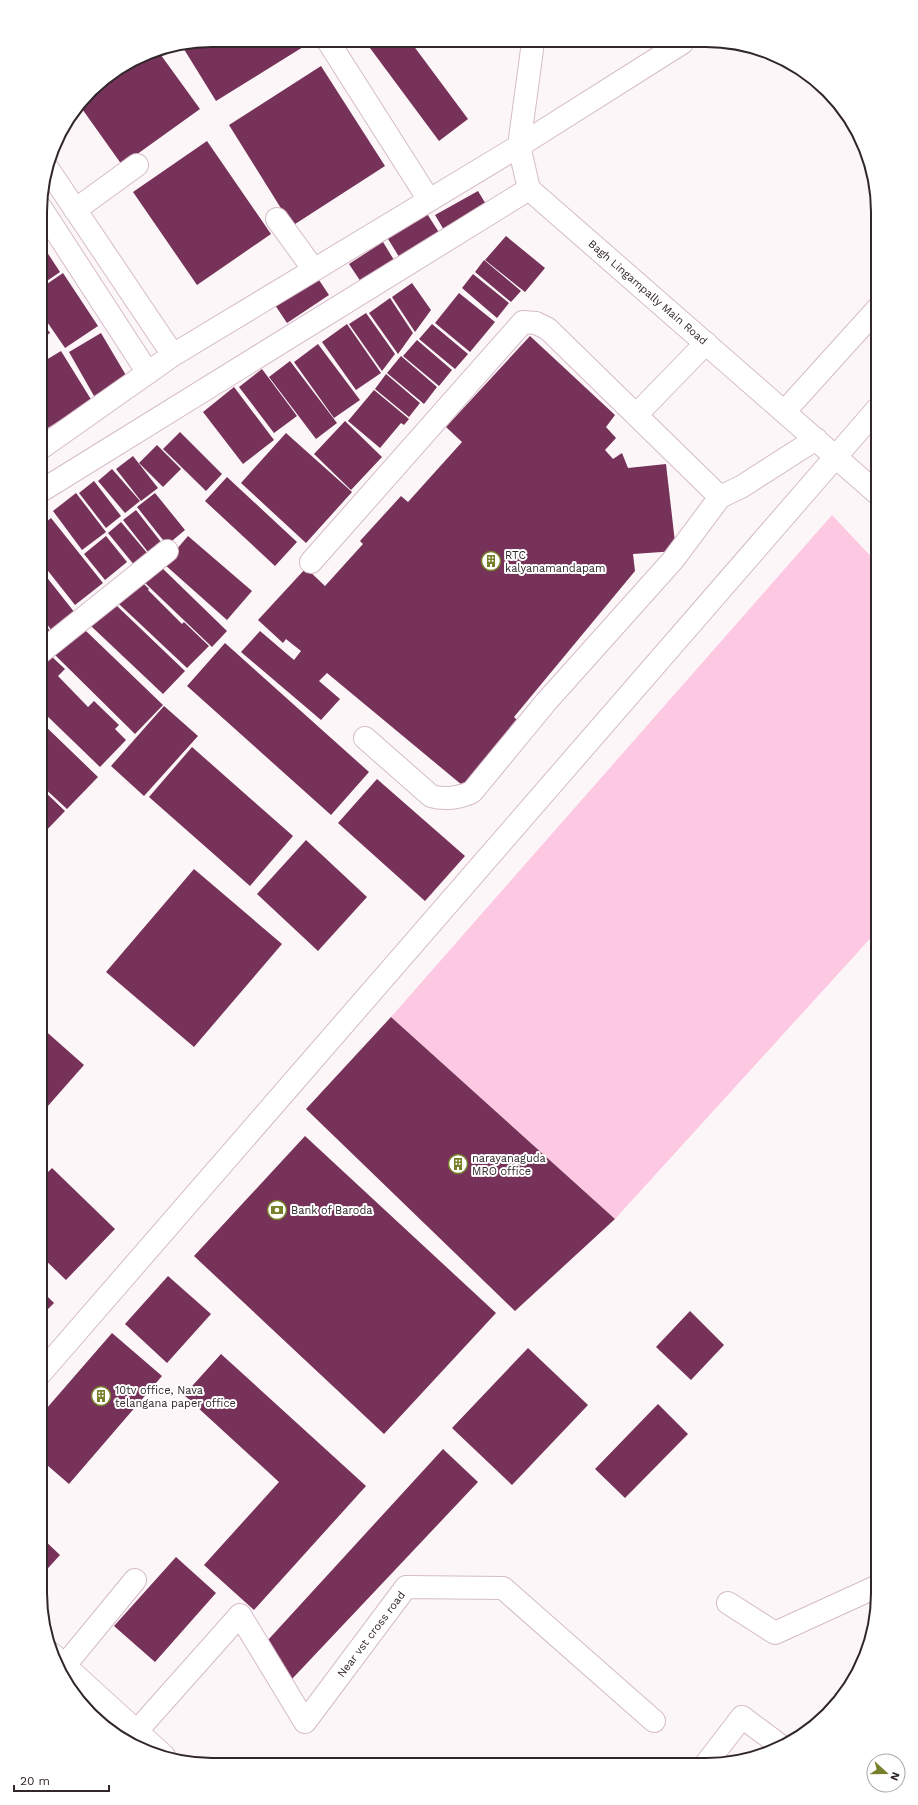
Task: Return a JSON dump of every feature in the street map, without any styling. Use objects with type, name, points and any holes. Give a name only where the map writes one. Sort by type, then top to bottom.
[{"type":"street","points":[[332,47],[429,200]]},
{"type":"street","points":[[47,487],[529,189],[519,146],[532,47]]},
{"type":"street","points":[[47,444],[173,355],[519,146],[676,47]]},
{"type":"street","points":[[75,210],[137,165]]},
{"type":"street","points":[[52,174],[173,355]]},
{"type":"street","name":"Bagh Lingampally Main Road","points":[[529,189],[816,438],[871,488]]},
{"type":"street","points":[[47,217],[148,373]]},
{"type":"street","points":[[277,219],[314,270]]},
{"type":"street","points":[[785,411],[871,316]]},
{"type":"street","points":[[311,562],[523,322],[536,323],[548,329],[720,497]]},
{"type":"street","points":[[636,415],[706,343]]},
{"type":"street","points":[[47,1366],[871,416]]},
{"type":"street","points":[[365,738],[431,796],[447,798],[466,795],[472,792],[546,702],[673,560],[720,497],[741,487],[816,438]]},
{"type":"street","points":[[47,647],[167,550]]},
{"type":"street","points":[[61,1657],[135,1580]]},
{"type":"street","name":"Near vst cross road","points":[[132,1736],[240,1614],[305,1722],[406,1587],[503,1588],[654,1721]]},
{"type":"street","points":[[728,1603],[775,1632],[871,1589]]},
{"type":"street","points":[[64,1666],[132,1736],[142,1742]]},
{"type":"street","points":[[710,1758],[742,1717],[776,1742]]},
{"type":"shaded area","points":[[832,515],[871,557],[871,938],[615,1219],[391,1017]]},
{"type":"building","points":[[201,47],[303,47],[216,101],[184,49]]},
{"type":"building","points":[[369,47],[414,47],[468,119],[439,141]]},
{"type":"building","points":[[161,55],[200,109],[122,165],[82,109],[95,95],[111,81],[129,69]]},
{"type":"building","points":[[321,66],[385,166],[292,226],[229,125]]},
{"type":"building","points":[[207,141],[271,234],[197,285],[133,192]]},
{"type":"building","points":[[478,191],[487,206],[444,230],[435,215]]},
{"type":"building","points":[[424,209],[440,234],[401,260],[385,234]]},
{"type":"building","points":[[506,236],[545,268],[525,292],[485,260]]},
{"type":"building","points":[[383,242],[394,260],[361,282],[349,264]]},
{"type":"building","points":[[47,252],[60,272],[47,281]]},
{"type":"building","points":[[484,260],[521,291],[511,302],[475,272]]},
{"type":"building","points":[[63,273],[98,326],[65,348],[47,322],[47,284]]},
{"type":"building","points":[[315,274],[329,295],[287,323],[273,302]]},
{"type":"building","points":[[473,274],[509,303],[497,318],[462,288]]},
{"type":"building","points":[[412,283],[431,310],[415,332],[392,297]]},
{"type":"building","points":[[459,293],[495,322],[470,352],[435,323]]},
{"type":"building","points":[[390,298],[413,333],[398,354],[369,313]]},
{"type":"building","points":[[366,313],[395,354],[382,371],[349,324]]},
{"type":"building","points":[[347,324],[381,373],[356,390],[322,342]]},
{"type":"building","points":[[432,324],[468,354],[455,369],[419,339]]},
{"type":"building","points":[[101,333],[127,377],[94,396],[69,352]]},
{"type":"building","name":"RTC kalyanamandapam","points":[[530,336],[615,415],[606,427],[616,438],[605,450],[613,459],[622,453],[628,468],[666,464],[676,551],[633,554],[635,571],[514,717],[522,725],[468,790],[327,673],[319,681],[340,699],[321,720],[241,652],[260,631],[294,660],[301,651],[286,639],[283,643],[258,620],[306,568],[325,586],[363,544],[360,541],[401,496],[408,502],[462,442],[446,427]]},
{"type":"building","points":[[417,340],[452,370],[439,386],[403,356]]},
{"type":"building","points":[[318,344],[360,400],[334,418],[294,362]]},
{"type":"building","points":[[61,351],[92,401],[47,428],[47,359]]},
{"type":"building","points":[[401,356],[437,387],[424,404],[387,373]]},
{"type":"building","points":[[290,361],[337,423],[316,439],[269,377]]},
{"type":"building","points":[[262,369],[297,416],[274,433],[239,387]]},
{"type":"building","points":[[386,374],[420,403],[409,417],[375,389]]},
{"type":"building","points":[[234,387],[274,440],[243,464],[203,412]]},
{"type":"building","points":[[374,390],[409,419],[404,425],[401,423],[380,448],[348,421]]},
{"type":"building","points":[[345,421],[382,457],[351,490],[314,454]]},
{"type":"building","points":[[180,432],[222,474],[206,491],[163,449]]},
{"type":"building","points":[[286,433],[352,492],[306,543],[241,483]]},
{"type":"building","points":[[157,445],[181,469],[163,487],[139,463]]},
{"type":"building","points":[[133,456],[158,488],[141,501],[116,469]]},
{"type":"building","points":[[112,469],[140,501],[125,513],[98,481]]},
{"type":"building","points":[[227,477],[297,542],[275,566],[205,501]]},
{"type":"building","points":[[94,481],[121,516],[106,528],[79,493]]},
{"type":"building","points":[[76,493],[106,532],[82,550],[53,511]]},
{"type":"building","points":[[155,493],[185,530],[167,545],[137,507]]},
{"type":"building","points":[[136,510],[161,542],[148,552],[123,520]]},
{"type":"building","points":[[51,518],[103,583],[75,605],[47,570],[47,521]]},
{"type":"building","points":[[121,522],[148,554],[135,566],[108,533]]},
{"type":"building","points":[[106,536],[127,562],[105,580],[84,554]]},
{"type":"building","points":[[188,536],[252,591],[227,620],[164,564]]},
{"type":"building","points":[[159,565],[227,631],[212,647],[144,582]]},
{"type":"building","points":[[47,578],[75,613],[52,631],[47,624]]},
{"type":"building","points":[[141,581],[182,624],[184,622],[209,646],[187,668],[119,604]]},
{"type":"building","points":[[117,606],[185,671],[163,694],[91,626]]},
{"type":"building","points":[[47,627],[50,631],[47,633]]},
{"type":"building","points":[[86,631],[163,705],[135,734],[53,653]]},
{"type":"building","points":[[225,643],[369,772],[331,815],[187,686]]},
{"type":"building","points":[[50,655],[65,669],[58,676],[88,707],[94,701],[119,725],[115,729],[126,740],[100,767],[47,716],[47,658]]},
{"type":"building","points":[[164,706],[198,736],[144,796],[111,766]]},
{"type":"building","points":[[47,728],[98,777],[67,809],[47,791]]},
{"type":"building","points":[[192,747],[293,836],[250,886],[149,797]]},
{"type":"building","points":[[377,779],[465,856],[425,901],[338,823]]},
{"type":"building","points":[[47,794],[65,811],[47,830]]},
{"type":"building","points":[[306,840],[367,897],[318,951],[257,894]]},
{"type":"building","points":[[194,869],[282,944],[194,1047],[106,972]]},
{"type":"building","name":"narayanaguda MRO office","points":[[391,1017],[615,1219],[515,1311],[306,1109]]},
{"type":"building","points":[[47,1032],[84,1065],[47,1107]]},
{"type":"building","points":[[305,1136],[496,1313],[384,1434],[194,1256]]},
{"type":"building","points":[[52,1168],[115,1229],[66,1280],[47,1262],[47,1173]]},
{"type":"building","points":[[168,1276],[211,1314],[167,1363],[125,1324]]},
{"type":"building","points":[[47,1296],[54,1303],[47,1310]]},
{"type":"building","points":[[690,1311],[724,1345],[691,1380],[656,1347]]},
{"type":"building","name":"10tv office, Nava telangana paper office","points":[[112,1333],[162,1376],[69,1484],[47,1465],[47,1408]]},
{"type":"building","points":[[528,1348],[588,1405],[512,1485],[452,1428]]},
{"type":"building","points":[[221,1354],[366,1486],[254,1610],[204,1565],[279,1482],[184,1395]]},
{"type":"building","points":[[658,1404],[688,1434],[625,1498],[595,1469]]},
{"type":"building","points":[[443,1449],[478,1482],[292,1679],[268,1640]]},
{"type":"building","points":[[47,1543],[60,1555],[47,1569]]},
{"type":"building","points":[[176,1557],[216,1593],[155,1662],[114,1626]]},
{"type":"place","name":"RTC kalyanamandapam","points":[[491,561]]},
{"type":"place","name":"narayanaguda MRO office","points":[[458,1164]]},
{"type":"place","name":"Bank of Baroda","points":[[277,1210]]},
{"type":"place","name":"10tv office, Nava telangana paper office","points":[[101,1396]]}]
